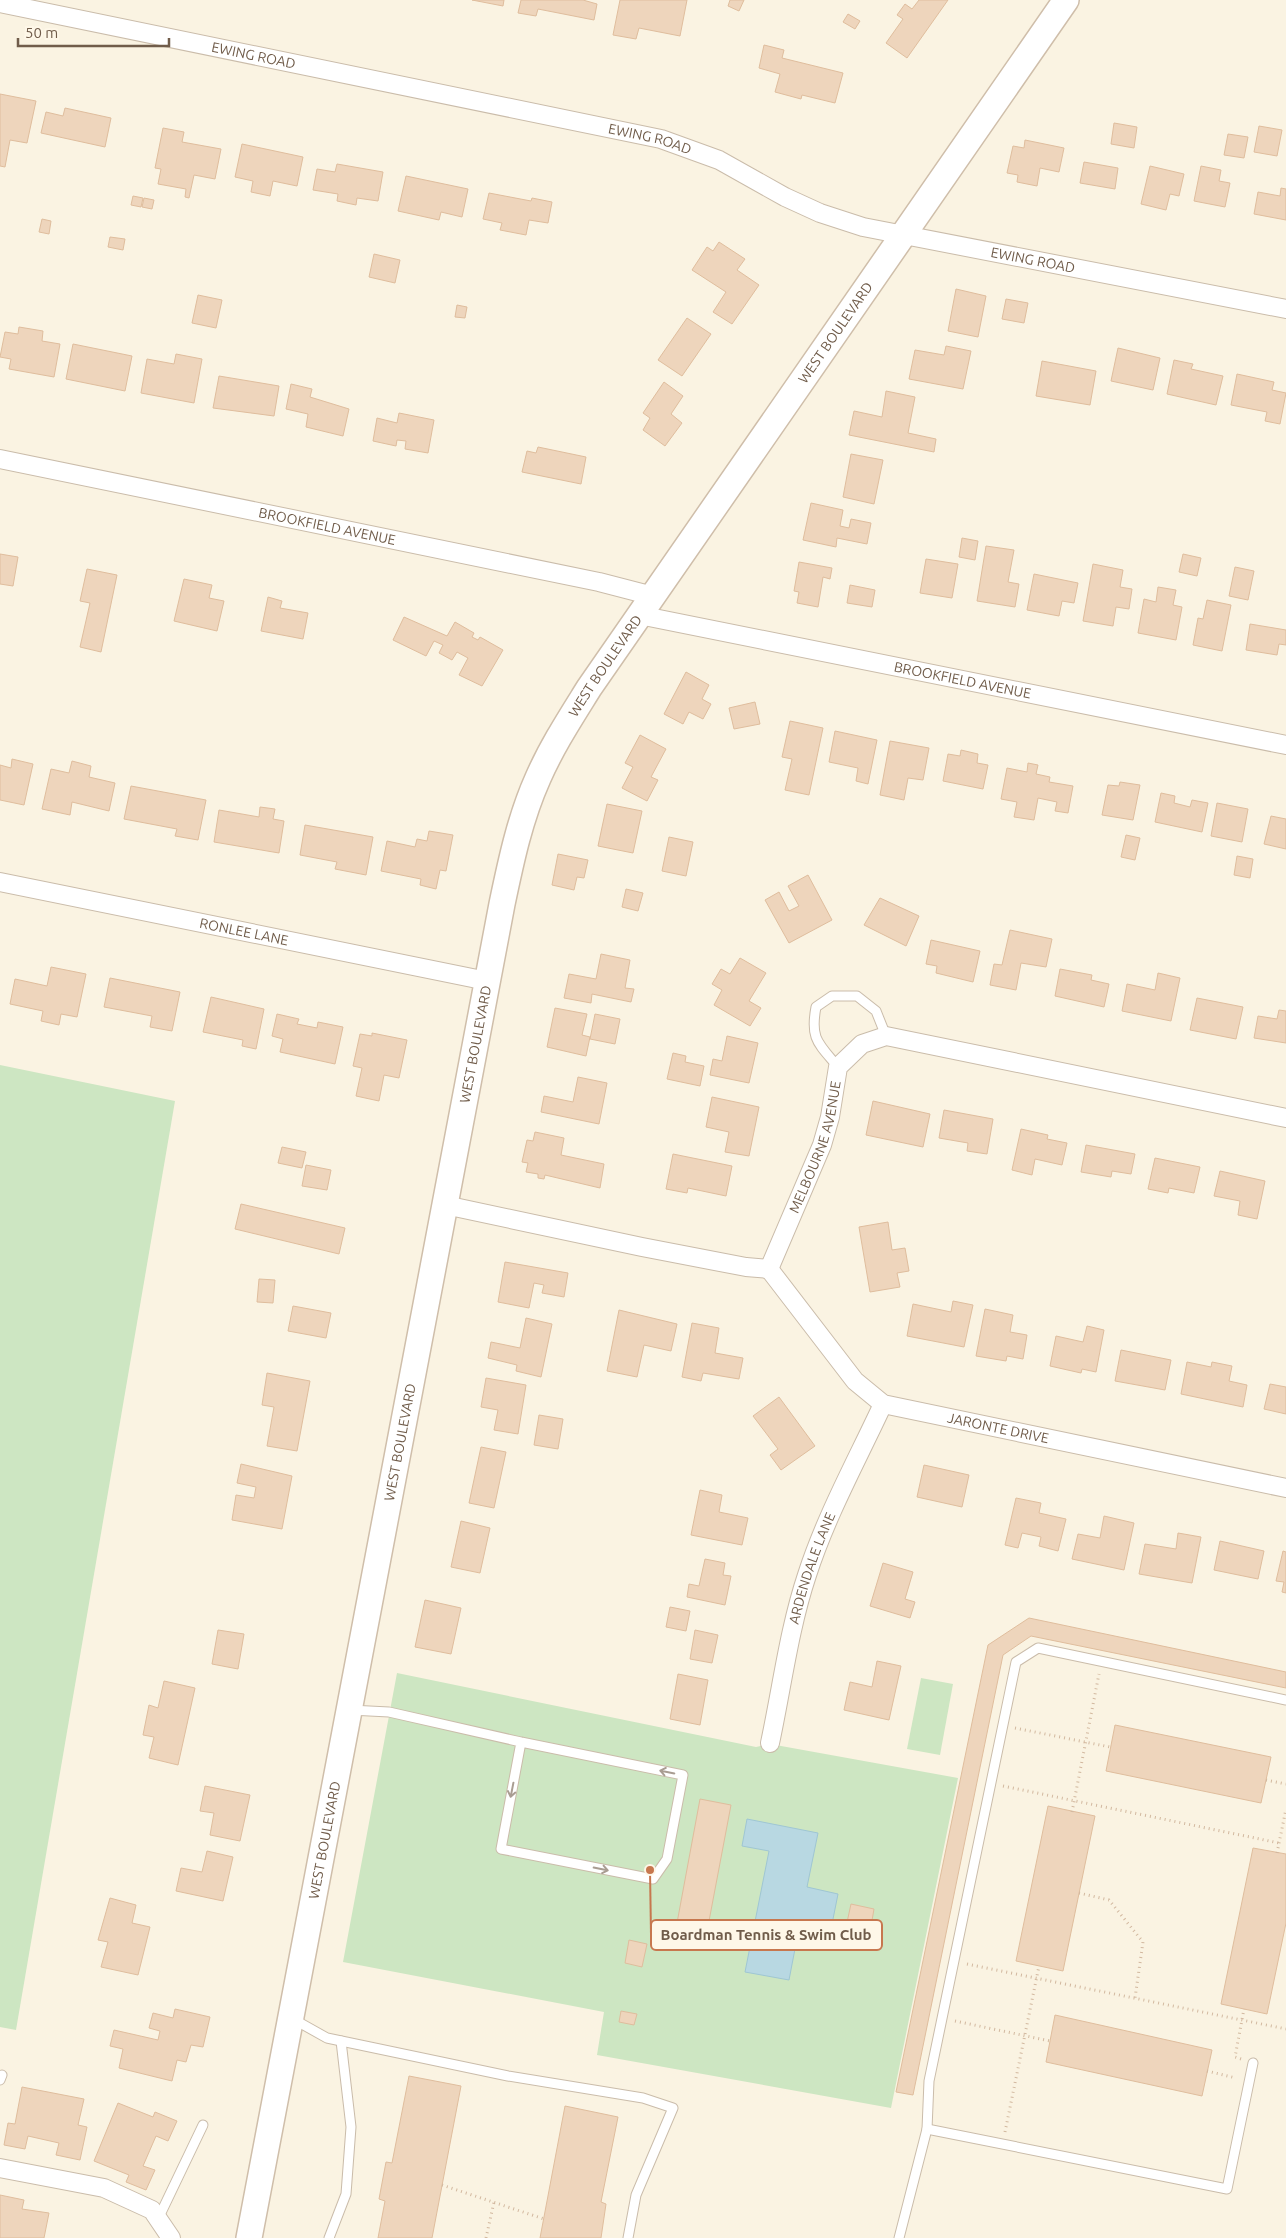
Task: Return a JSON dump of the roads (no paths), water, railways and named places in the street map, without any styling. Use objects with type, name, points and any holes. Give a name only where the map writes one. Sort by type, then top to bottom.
[{"type":"street","name":"WEST BOULEVARD","points":[[249,2238],[487,981],[512,861],[525,813],[538,779],[560,734],[589,688],[1066,0]]},
{"type":"street","name":"EWING ROAD","points":[[0,4],[661,139],[720,160],[785,197],[820,213],[863,227],[1286,309]]},
{"type":"street","name":"BROOKFIELD AVENUE","points":[[0,459],[600,582],[646,606],[1286,745]]},
{"type":"street","name":"RONLEE LANE","points":[[0,882],[487,981]]},
{"type":"street","points":[[886,1036],[1286,1118]]},
{"type":"street","name":"MELBOURNE AVENUE","points":[[769,1269],[822,1146],[830,1117],[838,1067],[862,1044],[886,1036]]},
{"type":"street","points":[[445,1206],[642,1247],[746,1267],[769,1269]]},
{"type":"street","name":"JARONTE DRIVE","points":[[769,1269],[855,1381],[883,1404],[1286,1488]]},
{"type":"street","name":"ARDENDALE LANE","points":[[770,1743],[797,1612],[807,1575],[821,1538],[883,1404]]},
{"type":"street","points":[[0,2168],[104,2188],[152,2210],[171,2238]]},
{"type":"lane","points":[[838,1067],[819,1044],[812,1027],[816,1007],[832,996],[857,996],[876,1011],[886,1036]]},
{"type":"lane","points":[[899,2238],[927,2128],[929,2081],[1016,1662],[1038,1648],[1286,1700]]},
{"type":"lane","points":[[349,1710],[389,1712],[683,1775],[667,1859],[653,1880],[501,1849],[522,1742]]},
{"type":"lane","points":[[291,2018],[327,2038],[508,2076],[643,2098],[672,2108],[636,2195],[628,2238]]},
{"type":"lane","points":[[329,2238],[346,2194],[351,2128],[340,2040]]},
{"type":"lane","points":[[927,2128],[1227,2189],[1253,2063]]},
{"type":"lane","points":[[158,2219],[203,2125]]},
{"type":"water","points":[[747,1819],[818,1833],[807,1887],[838,1894],[831,1929],[800,1923],[789,1980],[745,1972],[769,1851],[742,1846]]},
{"type":"place","name":"Boardman Tennis & Swim Club","points":[[650,1870]]}]
